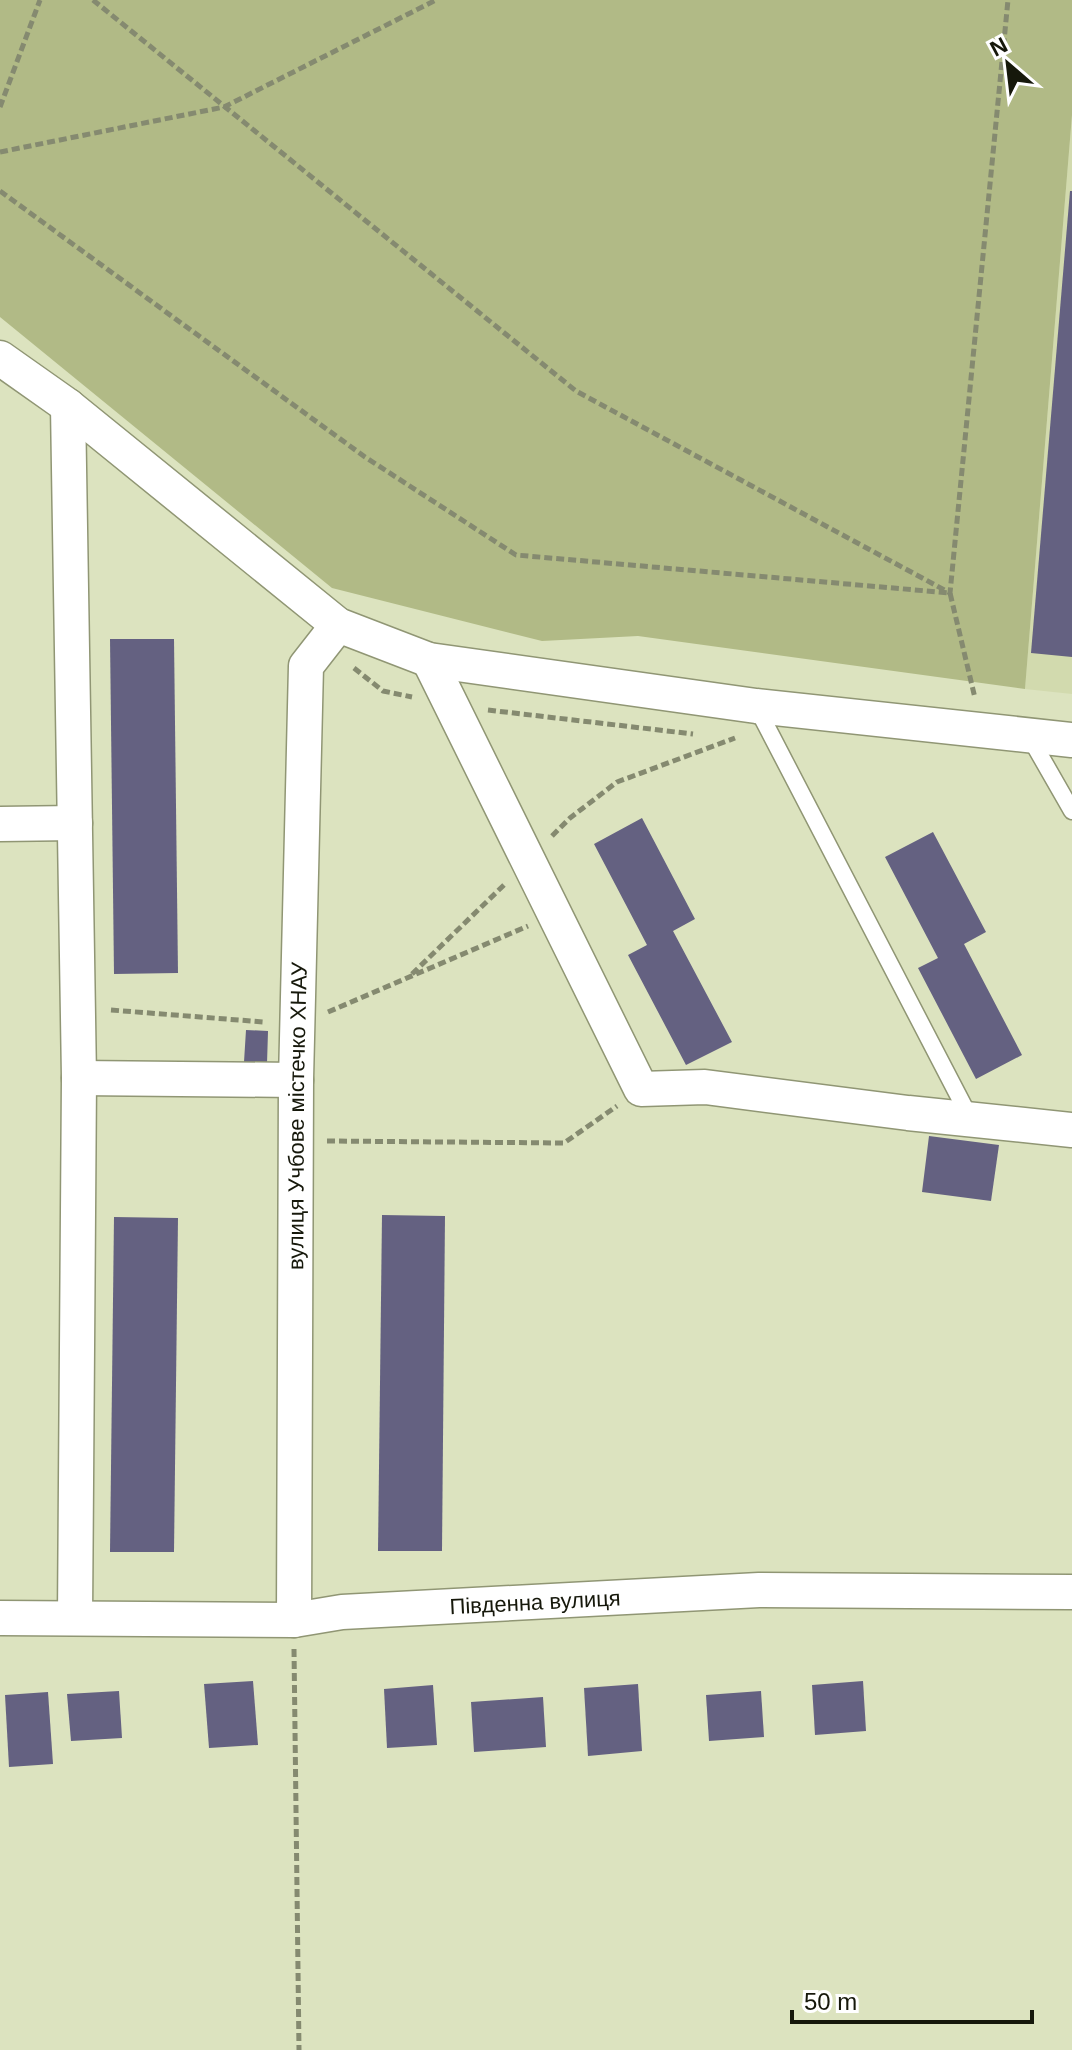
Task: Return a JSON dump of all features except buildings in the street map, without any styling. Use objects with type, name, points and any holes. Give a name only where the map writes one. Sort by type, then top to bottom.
[{"type":"street","points":[[0,358],[68,406],[338,625],[429,660],[756,706],[1072,740]]},
{"type":"street","points":[[68,406],[79,1078],[75,1617]]},
{"type":"street","name":"вулиця Учбове містечко ХНАУ","points":[[294,1620],[295,1141],[306,666],[338,625]]},
{"type":"street","points":[[429,660],[641,1089],[705,1087],[1072,1130]]},
{"type":"street","points":[[0,824],[75,823]]},
{"type":"street","points":[[79,1078],[296,1080]]},
{"type":"street","name":"Південна вулиця","points":[[0,1618],[294,1620],[326,1613],[759,1590],[1072,1592]]},
{"type":"lane","points":[[756,706],[971,1120]]},
{"type":"lane","points":[[1028,735],[1072,811]]},
{"type":"path","points":[[0,107],[40,0]]},
{"type":"path","points":[[93,0],[576,391],[950,593]]},
{"type":"path","points":[[0,152],[224,107],[436,0]]},
{"type":"path","points":[[982,730],[950,593],[1008,0]]},
{"type":"path","points":[[0,191],[365,457],[516,555],[950,593]]},
{"type":"path","points":[[408,977],[570,818],[617,782],[735,738]]},
{"type":"path","points":[[78,1007],[297,1025],[555,915]]},
{"type":"path","points":[[295,1141],[564,1143],[641,1089]]},
{"type":"path","points":[[294,1620],[299,2050]]},
{"type":"shaded area","points":[[0,0],[1072,0],[1072,115],[1025,689],[638,636],[542,641],[332,588],[0,317]]},
{"type":"shaded area","points":[[1072,115],[1072,694],[1025,689]]}]
